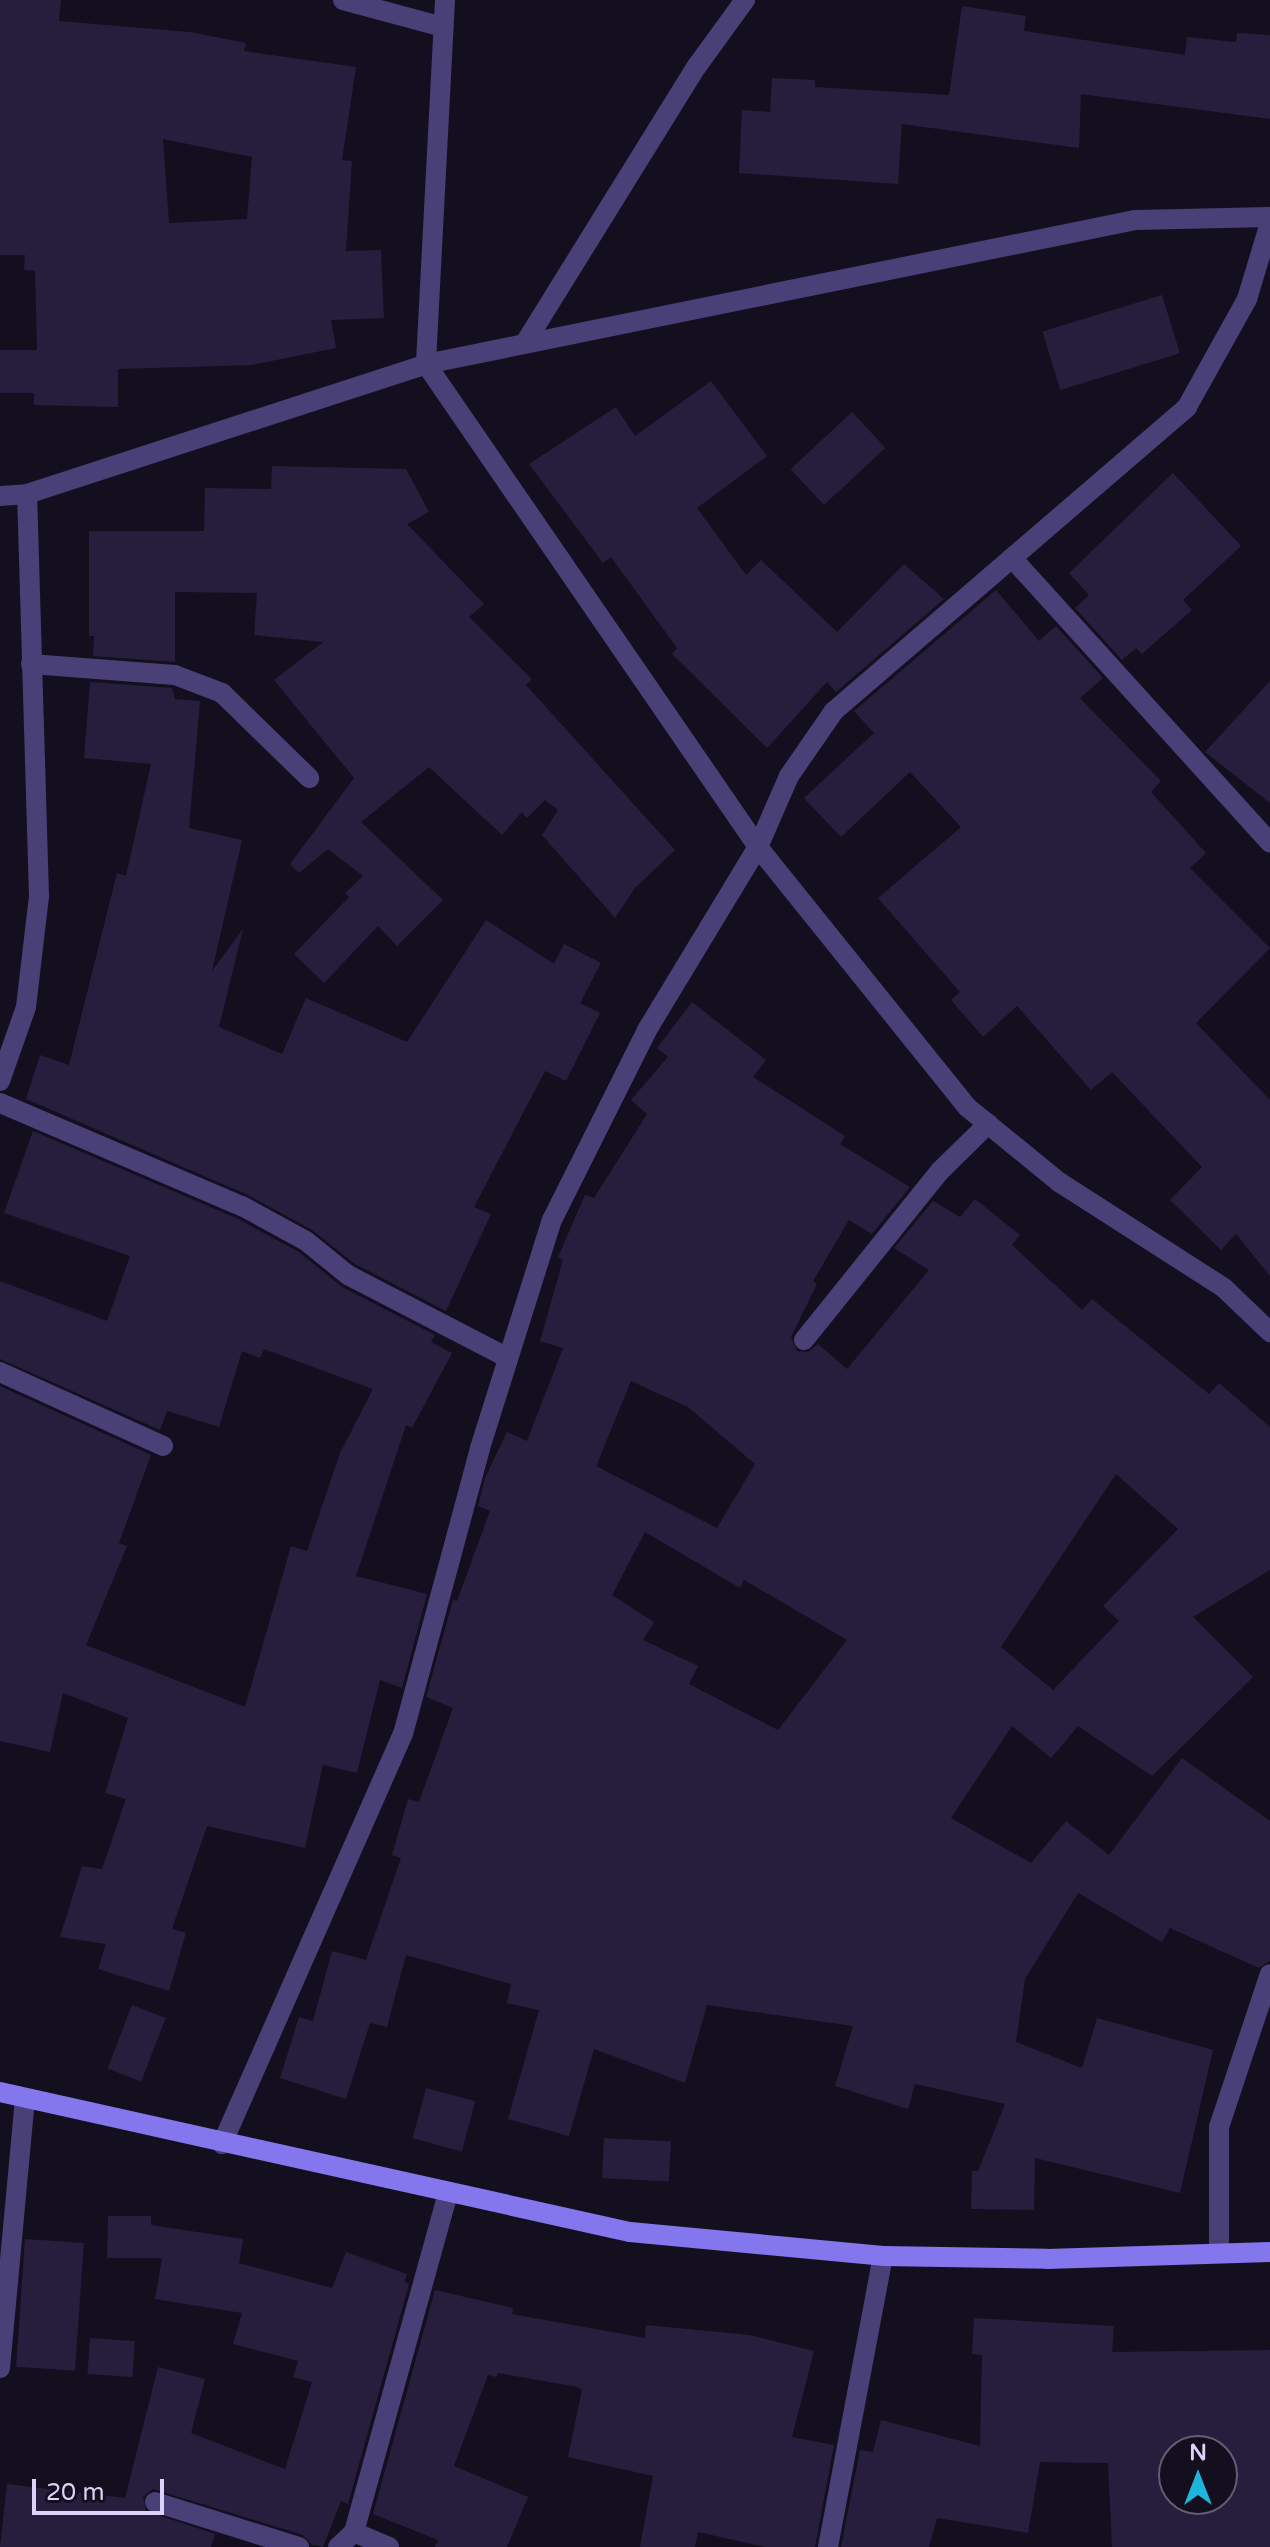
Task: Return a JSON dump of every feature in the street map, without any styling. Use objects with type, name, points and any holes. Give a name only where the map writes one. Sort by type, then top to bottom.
[{"type":"main road","points":[[0,2092],[222,2144],[630,2232],[883,2256],[1047,2259],[1270,2252]]},
{"type":"street","points":[[343,0],[443,27]]},
{"type":"street","points":[[445,0],[426,364],[758,847],[967,1107],[1059,1182],[1224,1288],[1270,1332]]},
{"type":"street","points":[[525,343],[697,66],[745,0]]},
{"type":"street","points":[[0,496],[27,494],[426,364],[1135,220],[1270,220],[1247,299],[1187,407],[834,711],[789,776],[758,847],[647,1030],[552,1220],[508,1358],[403,1734],[222,2144]]},
{"type":"street","points":[[0,1081],[26,1007],[39,896],[27,494]]},
{"type":"street","points":[[1012,558],[1270,843]]},
{"type":"street","points":[[31,664],[175,675],[222,693],[309,778]]},
{"type":"street","points":[[0,1103],[242,1206],[306,1241],[348,1275],[508,1358]]},
{"type":"street","points":[[804,1340],[939,1172],[988,1124]]},
{"type":"street","points":[[0,1372],[163,1446]]},
{"type":"street","points":[[1219,2253],[1219,2127],[1270,1974]]},
{"type":"street","points":[[0,2368],[25,2099]]},
{"type":"street","points":[[338,2547],[354,2532],[448,2192]]},
{"type":"street","points":[[828,2547],[883,2256]]},
{"type":"street","points":[[155,2502],[299,2547]]},
{"type":"street","points":[[354,2532],[389,2547]]},
{"type":"building","points":[[0,0],[61,0],[59,21],[190,32],[246,43],[244,51],[356,67],[342,160],[352,161],[346,251],[381,250],[384,318],[331,320],[336,348],[251,365],[118,369],[118,407],[34,405],[34,393],[0,393],[0,350],[37,350],[35,271],[24,270],[25,255],[0,255]],"holes":[[[163,139],[252,157],[247,219],[169,223]]]},
{"type":"building","points":[[962,6],[1026,16],[1024,31],[1185,55],[1187,37],[1236,42],[1237,33],[1270,35],[1270,119],[1081,94],[1079,148],[902,124],[898,184],[739,173],[742,110],[770,112],[772,78],[815,80],[815,87],[949,95]]},
{"type":"building","points":[[1162,295],[1180,353],[1060,390],[1042,332]]},
{"type":"building","points":[[711,381],[767,456],[697,508],[746,575],[761,560],[837,632],[904,564],[944,599],[836,692],[827,682],[767,748],[672,654],[677,648],[611,557],[603,563],[529,464],[616,407],[635,436]]},
{"type":"building","points":[[852,412],[885,448],[824,505],[791,469]]},
{"type":"building","points":[[272,466],[406,469],[429,512],[407,524],[484,604],[469,617],[532,679],[526,685],[675,850],[635,888],[615,918],[542,835],[558,810],[545,800],[527,818],[522,812],[502,835],[429,767],[361,822],[443,900],[397,946],[378,926],[324,983],[294,954],[349,897],[345,893],[363,876],[328,849],[299,873],[290,864],[354,778],[274,680],[323,642],[254,635],[257,593],[175,592],[175,662],[93,656],[94,636],[89,636],[89,531],[204,531],[205,488],[271,489]]},
{"type":"building","points":[[1173,473],[1241,546],[1183,600],[1192,610],[1142,654],[1136,648],[1122,660],[1075,608],[1089,595],[1069,573]]},
{"type":"building","points":[[996,590],[1039,641],[1056,626],[1103,678],[1080,698],[1161,781],[1151,792],[1206,853],[1190,868],[1270,948],[1196,1023],[1270,1100],[1270,1276],[1236,1234],[1221,1250],[1170,1200],[1202,1167],[1112,1072],[1091,1090],[1017,1006],[983,1037],[951,1000],[960,992],[878,898],[961,827],[910,772],[841,837],[804,798],[874,733],[854,711]]},
{"type":"building","points":[[1270,681],[1270,803],[1205,752]]},
{"type":"building","points":[[90,682],[172,688],[175,699],[200,701],[189,828],[242,840],[212,971],[243,929],[219,1027],[282,1054],[306,998],[407,1042],[486,920],[554,964],[564,944],[601,963],[580,1003],[600,1013],[566,1081],[545,1071],[474,1207],[491,1214],[446,1311],[355,1264],[312,1230],[248,1195],[26,1099],[40,1055],[69,1065],[117,873],[126,876],[151,764],[84,758]]},
{"type":"building","points":[[692,1002],[766,1060],[753,1077],[845,1136],[840,1144],[910,1187],[872,1234],[849,1220],[813,1281],[817,1284],[791,1337],[797,1351],[808,1352],[818,1344],[847,1369],[929,1270],[894,1248],[933,1201],[960,1217],[975,1199],[1020,1235],[1012,1245],[1082,1310],[1092,1299],[1209,1394],[1219,1383],[1270,1427],[1270,1570],[1193,1617],[1253,1677],[1152,1776],[1078,1726],[1051,1758],[1012,1726],[951,1818],[1031,1863],[1066,1821],[1109,1855],[1182,1758],[1270,1821],[1270,1961],[1259,1968],[1170,1928],[1162,1942],[1078,1893],[1025,1979],[1016,2042],[1082,2068],[1097,2018],[1213,2050],[1180,2193],[1035,2158],[1034,2210],[971,2209],[972,2171],[978,2171],[1005,2104],[915,2084],[908,2109],[835,2086],[853,2026],[707,2005],[685,2083],[594,2049],[569,2136],[508,2119],[539,2010],[507,2003],[511,1984],[406,1955],[387,2027],[370,2023],[346,2099],[280,2078],[299,2017],[313,2021],[332,1951],[366,1960],[401,1858],[392,1855],[408,1799],[419,1802],[453,1708],[426,1697],[453,1600],[457,1601],[490,1511],[478,1506],[485,1478],[507,1432],[527,1441],[563,1348],[540,1341],[563,1260],[558,1257],[585,1195],[594,1198],[647,1114],[631,1100],[668,1057],[657,1048]],"holes":[[[631,1381],[688,1407],[755,1464],[717,1528],[596,1466]],[[1116,1474],[1178,1529],[1103,1606],[1119,1621],[1053,1690],[1001,1647]],[[645,1532],[740,1588],[744,1580],[847,1640],[778,1730],[689,1684],[698,1666],[643,1640],[654,1622],[612,1595]]]},
{"type":"building","points":[[33,1131],[236,1218],[299,1252],[342,1287],[435,1335],[431,1342],[452,1353],[412,1428],[406,1425],[356,1576],[427,1594],[402,1688],[380,1680],[357,1773],[323,1765],[305,1848],[207,1826],[172,1929],[186,1933],[169,1991],[98,1969],[106,1944],[60,1937],[82,1866],[102,1869],[126,1799],[105,1793],[128,1718],[63,1693],[50,1752],[0,1741],[0,1386],[151,1455],[119,1543],[127,1546],[86,1645],[245,1707],[291,1546],[307,1551],[340,1453],[373,1389],[264,1349],[260,1358],[242,1351],[219,1427],[167,1411],[160,1430],[0,1359],[0,1281],[107,1321],[130,1256],[4,1213]]},
{"type":"building","points":[[132,2005],[166,2018],[141,2081],[108,2068]]},
{"type":"building","points":[[426,2088],[475,2101],[462,2151],[413,2138]]},
{"type":"building","points":[[604,2138],[671,2142],[669,2181],[602,2178]]},
{"type":"building","points":[[108,2216],[151,2216],[151,2225],[243,2239],[239,2263],[332,2288],[346,2252],[407,2274],[404,2282],[409,2284],[348,2504],[341,2501],[323,2547],[312,2545],[303,2535],[153,2489],[143,2497],[146,2511],[215,2534],[211,2547],[0,2547],[7,2484],[125,2498],[158,2367],[205,2379],[191,2433],[285,2469],[312,2382],[293,2377],[298,2361],[233,2344],[242,2313],[155,2299],[162,2258],[107,2258]]},
{"type":"building","points":[[25,2239],[84,2243],[75,2371],[16,2367]]},
{"type":"building","points":[[435,2290],[513,2308],[512,2314],[645,2338],[646,2325],[750,2335],[814,2351],[792,2437],[834,2445],[815,2547],[765,2547],[698,2532],[695,2547],[640,2547],[653,2476],[568,2457],[582,2390],[578,2387],[498,2373],[496,2377],[488,2375],[454,2466],[528,2497],[507,2547],[435,2547],[438,2540],[373,2514]]},
{"type":"building","points":[[974,2318],[1114,2326],[1112,2352],[1270,2350],[1270,2547],[1112,2547],[1108,2463],[1040,2462],[1028,2533],[937,2518],[929,2547],[841,2547],[860,2450],[873,2452],[881,2420],[980,2446],[982,2355],[972,2354]]},
{"type":"building","points":[[90,2338],[135,2341],[132,2377],[87,2374]]}]
